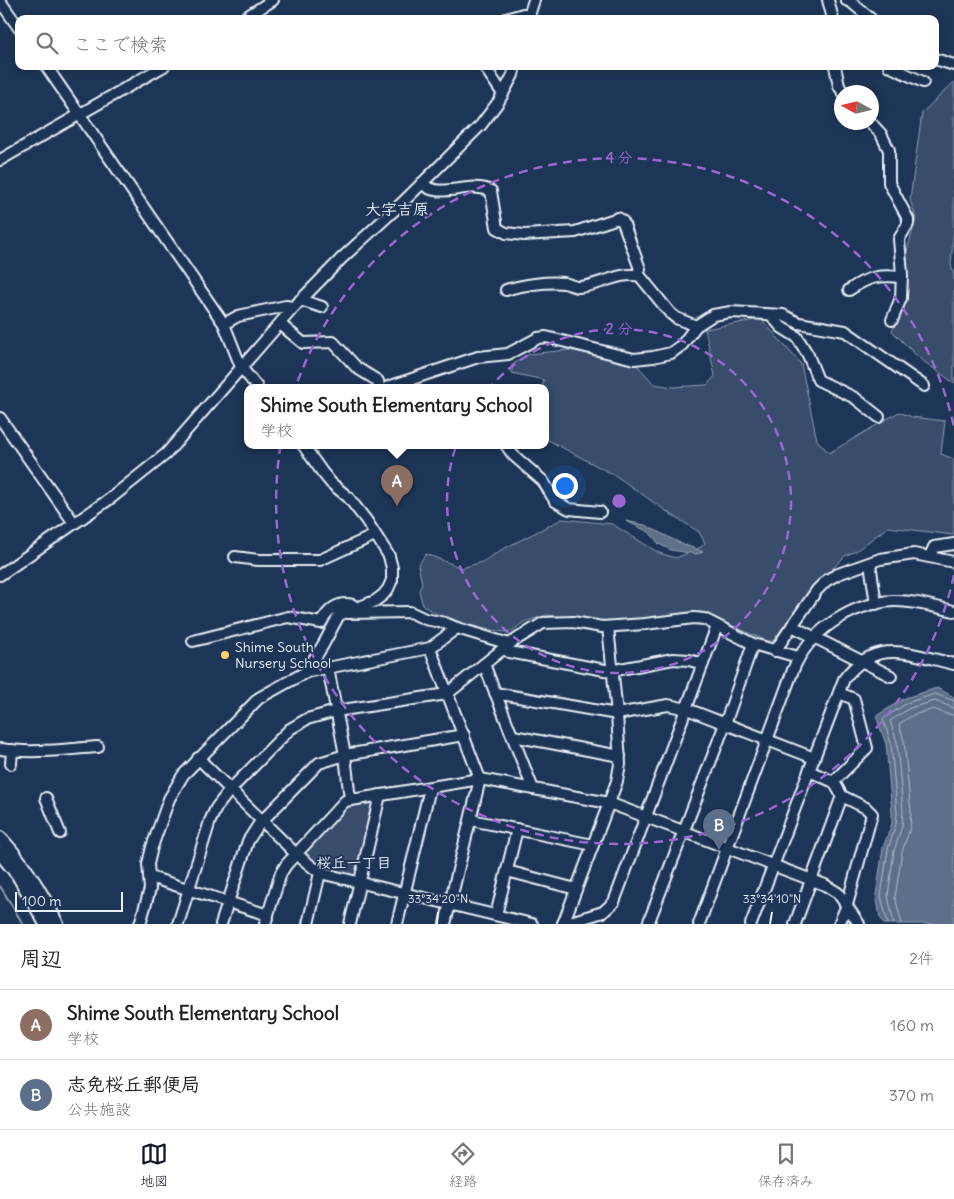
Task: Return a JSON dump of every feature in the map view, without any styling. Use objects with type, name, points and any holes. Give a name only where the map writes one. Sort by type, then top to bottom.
[{"type":"main road","points":[[0,838],[12,850],[35,884],[57,924]]},
{"type":"main road","points":[[0,853],[18,875],[46,924]]},
{"type":"street","points":[[249,15],[273,0]]},
{"type":"street","points":[[528,15],[534,0]]},
{"type":"street","points":[[828,0],[831,15]]},
{"type":"street","points":[[846,0],[866,15]]},
{"type":"street","points":[[0,1],[15,22]]},
{"type":"street","points":[[939,60],[954,65]]},
{"type":"street","points":[[49,70],[224,324],[241,367],[255,384]]},
{"type":"street","points":[[0,160],[157,70]]},
{"type":"street","points":[[487,70],[503,94]]},
{"type":"street","points":[[0,574],[118,493],[166,454],[297,304],[342,258],[481,126],[503,94],[514,70]]},
{"type":"street","points":[[836,70],[839,85]]},
{"type":"street","points":[[898,70],[923,82]]},
{"type":"street","points":[[877,130],[889,150],[889,183],[908,219],[908,224],[899,239],[902,278],[901,298],[892,320]]},
{"type":"street","points":[[422,183],[427,189],[440,191],[483,187],[491,190],[497,228],[506,233],[524,235],[575,232],[618,218],[623,222],[640,268],[638,275]]},
{"type":"street","points":[[506,290],[534,284],[563,283],[578,287],[624,275],[638,275],[670,313],[696,326]]},
{"type":"street","points":[[849,290],[863,281],[877,276],[902,278]]},
{"type":"street","points":[[224,324],[238,316],[297,304],[322,307]]},
{"type":"street","points":[[397,384],[478,357],[508,354],[538,338],[546,337],[634,359],[654,357],[671,353],[682,345],[696,326],[713,315],[731,312],[772,316],[783,315],[799,323],[844,331],[924,386]]},
{"type":"street","points":[[772,316],[781,327],[796,337],[808,355],[818,380],[855,398],[879,417]]},
{"type":"street","points":[[280,324],[303,343],[333,342],[357,368],[378,381],[378,384]]},
{"type":"street","points":[[0,418],[74,523]]},
{"type":"street","points":[[306,449],[331,483],[348,497],[389,556],[392,568],[392,580],[383,595],[338,615],[323,645],[306,672]]},
{"type":"street","points":[[509,449],[514,456],[543,481],[555,501],[568,509],[600,512]]},
{"type":"street","points":[[234,557],[258,560],[320,560],[375,535]]},
{"type":"street","points":[[930,556],[934,547],[954,544]]},
{"type":"street","points":[[775,651],[817,590],[827,580],[838,574],[880,559],[914,554],[954,562]]},
{"type":"street","points":[[870,564],[876,604]]},
{"type":"street","points":[[699,924],[798,657],[813,637],[834,620],[876,604],[894,601],[954,611]]},
{"type":"street","points":[[193,641],[288,617],[321,623],[327,612],[333,607],[347,603],[354,604],[355,608]]},
{"type":"street","points":[[344,613],[410,612],[425,619],[445,623],[506,646],[509,652],[612,671],[673,659],[689,660],[703,664]]},
{"type":"street","points":[[178,924],[210,821],[216,808],[230,790],[290,729],[307,718],[336,710],[447,694],[506,646],[543,623],[573,622],[608,627],[694,618],[704,619],[753,644],[798,657]]},
{"type":"street","points":[[563,924],[603,912],[614,902],[717,626]]},
{"type":"street","points":[[792,626],[891,676]]},
{"type":"street","points":[[563,924],[617,781],[620,756],[608,627]]},
{"type":"street","points":[[140,924],[148,897],[150,878],[148,864],[169,799],[183,775],[198,758],[259,698],[306,672],[430,648],[457,628]]},
{"type":"street","points":[[648,924],[725,724],[753,644]]},
{"type":"street","points":[[430,648],[480,779],[445,924]]},
{"type":"street","points":[[751,924],[844,679],[851,670],[861,661],[875,654],[896,651],[954,664]]},
{"type":"street","points":[[484,664],[533,788]]},
{"type":"street","points":[[330,667],[329,673],[345,755],[350,800]]},
{"type":"street","points":[[495,693],[617,714],[668,706],[687,709],[814,758]]},
{"type":"street","points":[[834,782],[867,748],[854,699],[839,693]]},
{"type":"street","points":[[221,924],[248,841],[262,820],[319,763],[345,755],[464,735]]},
{"type":"street","points":[[513,736],[620,756]]},
{"type":"street","points":[[1,749],[37,751],[98,746]]},
{"type":"street","points":[[11,764],[12,750]]},
{"type":"street","points":[[198,758],[295,853],[320,873],[532,924]]},
{"type":"street","points":[[810,771],[834,782],[842,796],[866,808],[872,814],[847,905],[839,924]]},
{"type":"street","points":[[150,878],[228,902],[266,919],[281,873],[295,853],[345,801],[480,779],[609,803],[812,880],[838,893],[859,924]]},
{"type":"street","points":[[397,924],[430,788]]},
{"type":"street","points":[[350,924],[380,795]]},
{"type":"street","points":[[795,924],[842,796]]},
{"type":"street","points":[[46,798],[60,833]]},
{"type":"street","points":[[471,820],[594,845]]},
{"type":"street","points":[[496,915],[517,829]]},
{"type":"street","points":[[507,871],[576,889]]},
{"type":"street","points":[[308,924],[320,873]]},
{"type":"shaded area","points":[[954,82],[954,227],[951,265],[954,275],[954,383],[919,358],[892,331],[905,305],[907,251],[916,219],[910,199],[922,113]]},
{"type":"shaded area","points":[[761,319],[801,364],[817,440],[829,453],[899,412],[912,417],[945,421],[941,454],[954,459],[954,535],[888,527],[856,551],[845,556],[806,595],[773,641],[767,641],[701,612],[607,623],[547,615],[524,622],[512,631],[506,632],[448,620],[423,606],[419,591],[422,583],[418,565],[426,554],[462,568],[482,562],[503,549],[562,519],[612,524],[659,553],[676,558],[701,547],[705,543],[699,532],[616,476],[549,441],[549,384],[543,384],[544,380],[512,373],[512,365],[529,354],[568,350],[606,357],[638,366],[654,384],[673,387],[707,385],[715,376],[705,329]]},
{"type":"shaded area","points":[[371,800],[376,803],[356,878],[321,871],[300,853],[347,804]]},
{"type":"water","points":[[626,521],[645,525],[703,552],[697,554],[671,550],[659,544],[649,532]]},
{"type":"water","points":[[937,688],[954,697],[954,924],[884,924],[880,917],[876,895],[883,848],[892,823],[892,813],[886,744],[876,716],[905,698]]},
{"type":"waterway","points":[[0,886],[23,924]]},
{"type":"place","name":"Shime South Elementary School","points":[[397,506]]},
{"type":"place","name":"Shime South Nursery School","points":[[225,655]]},
{"type":"place","name":"志免桜丘郵便局","points":[[719,850]]},
{"type":"district","name":"大字吉原","points":[[397,209]]},
{"type":"district","name":"桜丘一丁目","points":[[354,862]]}]
